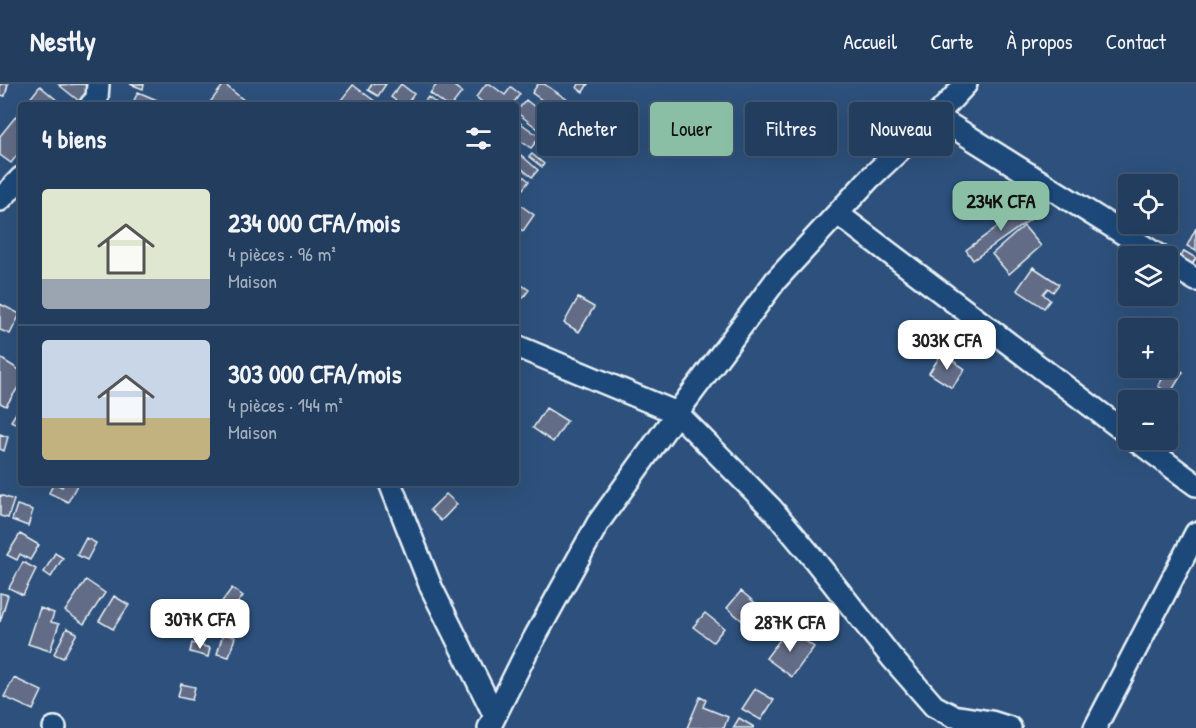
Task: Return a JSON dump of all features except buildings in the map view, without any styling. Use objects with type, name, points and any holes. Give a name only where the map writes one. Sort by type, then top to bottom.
[{"type":"street","points":[[949,102],[966,84]]},
{"type":"street","points":[[953,127],[1142,246]]},
{"type":"street","points":[[492,722],[526,653],[598,523],[776,280],[870,178],[893,156]]},
{"type":"street","points":[[0,200],[18,181]]},
{"type":"street","points":[[838,213],[1118,426]]},
{"type":"street","points":[[1178,269],[1196,280]]},
{"type":"street","points":[[519,347],[677,413],[772,508],[892,658],[934,706],[953,716],[992,722],[1010,728]]},
{"type":"street","points":[[1149,450],[1196,485]]},
{"type":"street","points":[[391,486],[431,587],[492,722]]},
{"type":"street","points":[[1095,728],[1196,533]]}]
